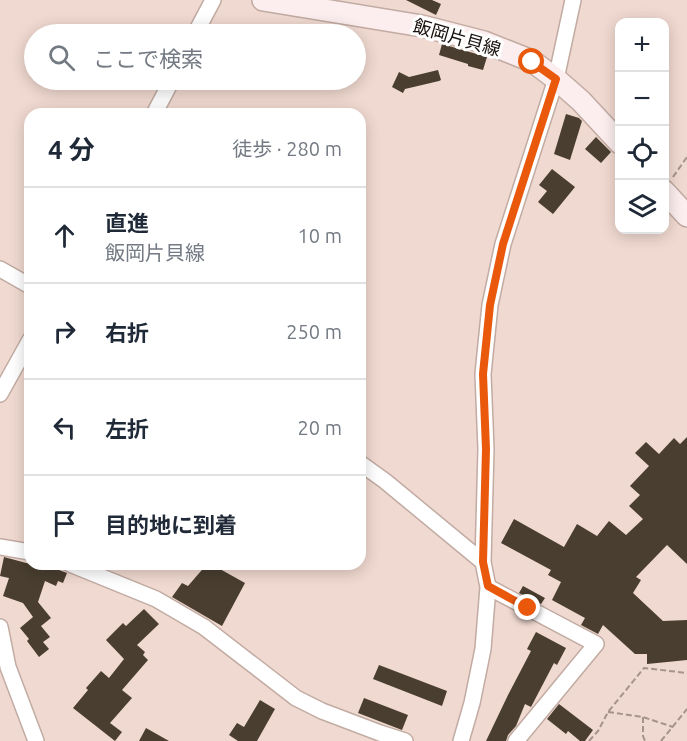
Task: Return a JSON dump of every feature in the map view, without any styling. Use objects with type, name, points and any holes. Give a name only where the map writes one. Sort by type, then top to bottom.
[{"type":"main road","name":"飯岡片貝線","points":[[263,0],[423,26],[484,42],[532,62],[556,79],[581,101],[615,138]]},
{"type":"main road","points":[[669,189],[687,216]]},
{"type":"street","points":[[200,24],[213,0]]},
{"type":"street","points":[[461,741],[472,704],[483,649],[488,586],[483,562],[486,449],[483,374],[490,305],[503,244],[556,79],[573,0]]},
{"type":"street","points":[[157,108],[167,90]]},
{"type":"street","points":[[0,269],[24,283]]},
{"type":"street","points":[[0,394],[24,351]]},
{"type":"street","points":[[366,467],[483,562]]},
{"type":"street","points":[[0,547],[24,551]]},
{"type":"street","points":[[85,570],[156,599],[195,621],[296,698],[322,711],[405,741]]},
{"type":"street","points":[[488,586],[596,644],[516,741]]},
{"type":"street","points":[[0,627],[8,667],[36,741]]},
{"type":"path","points":[[669,183],[687,157]]},
{"type":"path","points":[[589,741],[598,731],[608,712],[644,668],[687,673]]},
{"type":"path","points":[[661,741],[687,709]]},
{"type":"path","points":[[608,712],[643,717],[672,727]]},
{"type":"path","points":[[643,717],[645,741]]},
{"type":"path","points":[[664,738],[668,741]]},
{"type":"building","points":[[406,0],[432,0],[441,4],[436,15]]},
{"type":"building","points":[[442,44],[487,57],[483,70],[439,55]]},
{"type":"building","points":[[438,70],[441,80],[439,81],[405,89],[403,93],[392,87],[399,72],[409,77]]},
{"type":"building","points":[[566,114],[582,121],[570,160],[554,154]]},
{"type":"building","points":[[596,137],[611,152],[601,163],[585,149]]},
{"type":"building","points":[[552,169],[575,187],[553,214],[538,202],[547,191],[539,185]]},
{"type":"building","points":[[687,437],[687,564],[667,545],[636,577],[641,580],[633,593],[663,621],[687,620],[687,660],[647,664],[647,654],[635,654],[603,625],[598,634],[581,625],[585,618],[552,600],[561,582],[548,575],[551,570],[501,543],[514,519],[564,547],[577,524],[597,536],[609,521],[626,535],[643,519],[629,506],[640,495],[630,486],[649,466],[635,453],[646,442],[659,454],[674,438],[680,444]]},
{"type":"building","points":[[4,557],[24,562],[24,570],[59,570],[67,573],[63,583],[58,581],[56,586],[45,581],[38,602],[51,618],[41,626],[50,637],[43,642],[49,649],[39,657],[20,628],[33,617],[23,603],[3,596],[9,578],[0,576]]},
{"type":"building","points":[[202,570],[222,570],[245,583],[222,626],[172,597],[182,583],[188,586]]},
{"type":"building","points":[[523,586],[545,598],[541,604],[519,593]]},
{"type":"building","points":[[144,609],[159,624],[137,645],[145,652],[143,655],[148,660],[122,690],[132,698],[110,723],[122,732],[115,741],[73,708],[101,671],[109,678],[124,659],[106,640],[123,623],[126,626]]},
{"type":"building","points":[[536,632],[566,648],[557,665],[554,663],[531,707],[525,704],[516,726],[506,741],[486,741],[531,651],[527,649]]},
{"type":"building","points":[[379,665],[447,691],[442,706],[373,679]]},
{"type":"building","points":[[364,698],[408,715],[402,730],[358,713]]},
{"type":"building","points":[[260,700],[275,709],[257,741],[238,741],[229,735],[237,723],[244,727]]},
{"type":"building","points":[[559,704],[593,730],[585,741],[580,741],[568,731],[566,734],[547,719]]},
{"type":"building","points":[[146,728],[169,741],[139,741]]},
{"type":"route","points":[[528,608],[488,586],[483,562],[486,449],[483,374],[490,305],[503,244],[556,79],[532,62]]}]
